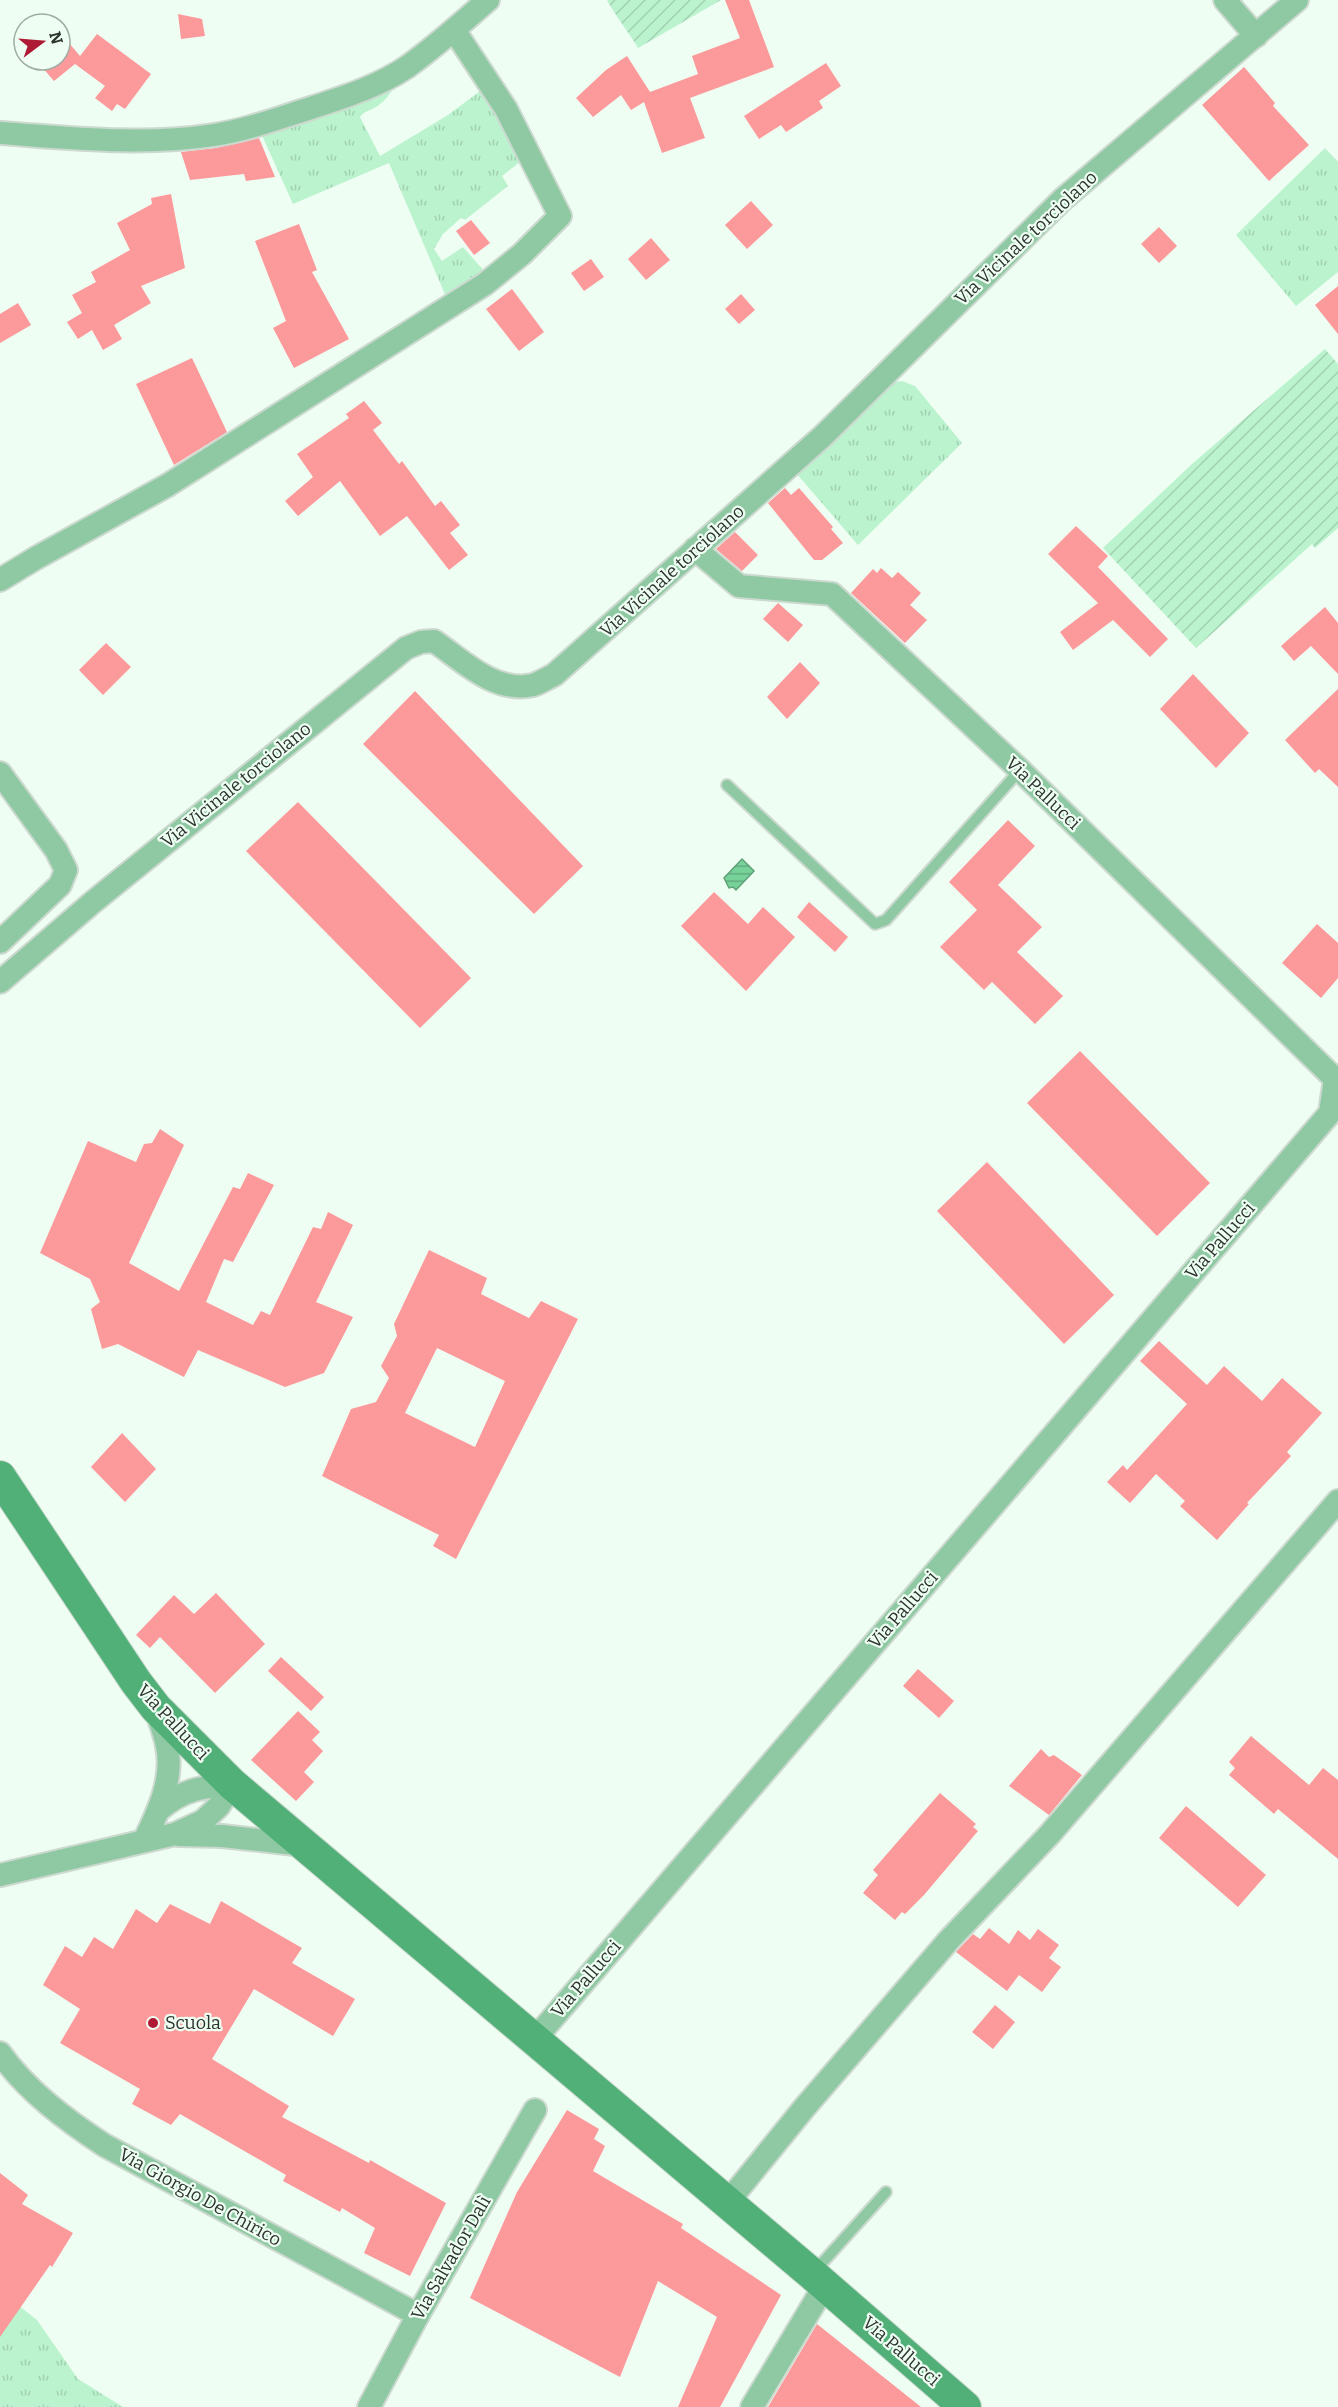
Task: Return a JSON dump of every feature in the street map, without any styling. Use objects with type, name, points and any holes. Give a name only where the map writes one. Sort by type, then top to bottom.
[{"type":"street","points":[[0,133],[143,140],[213,135],[248,128],[361,92],[406,67],[488,0]]},
{"type":"street","points":[[1225,0],[1256,36]]},
{"type":"street","name":"Via Vicinale torciolano","points":[[0,982],[93,902],[406,648],[421,642],[434,641],[491,680],[513,686],[533,685],[554,675],[824,436],[1062,200],[1298,0]]},
{"type":"street","points":[[0,580],[168,485],[485,284],[522,254],[560,216],[506,109],[454,30]]},
{"type":"street","name":"Via Pallucci","points":[[534,2040],[1330,1113],[1335,1079],[1020,770],[832,594],[739,586],[695,549]]},
{"type":"street","points":[[0,773],[56,850],[66,870],[93,902]]},
{"type":"street","points":[[0,942],[60,885],[66,870]]},
{"type":"street","name":"Via Pallucci","points":[[0,1477],[136,1682],[156,1708],[232,1784],[818,2279],[965,2407]]},
{"type":"street","points":[[727,2203],[805,2107],[949,1940],[1049,1835],[1338,1501]]},
{"type":"street","points":[[144,1841],[160,1809],[167,1776],[168,1748],[156,1708]]},
{"type":"street","points":[[160,1809],[186,1792],[206,1786],[232,1784]]},
{"type":"street","points":[[0,1875],[175,1834],[203,1821],[211,1814],[219,1806],[232,1784]]},
{"type":"street","points":[[175,1834],[222,1836],[303,1845]]},
{"type":"street","name":"Via Giorgio De Chirico","points":[[0,2053],[69,2122],[104,2145],[418,2315]]},
{"type":"street","name":"Via Salvador Dalì","points":[[369,2407],[418,2315],[535,2110]]},
{"type":"street","points":[[752,2407],[818,2279]]},
{"type":"lane","points":[[727,785],[875,924],[886,920],[1020,770]]},
{"type":"lane","points":[[818,2279],[886,2192]]},
{"type":"green space","points":[[607,0],[721,0],[638,48]]},
{"type":"green space","points":[[398,80],[383,102],[360,117],[380,156],[448,115],[483,89],[525,158],[502,176],[508,186],[465,220],[461,218],[443,234],[434,249],[442,261],[463,247],[486,273],[447,299],[389,163],[293,204],[260,131]]},
{"type":"green space","points":[[1325,148],[1338,162],[1338,272],[1296,306],[1236,235]]},
{"type":"green space","points":[[1325,349],[1338,364],[1338,528],[1315,548],[1312,544],[1196,648],[1103,548],[1192,464]]},
{"type":"green space","points":[[902,381],[915,386],[962,443],[858,545],[796,473],[884,384]]},
{"type":"green space","points":[[0,2291],[37,2320],[78,2379],[123,2407],[0,2407]]},
{"type":"shaded area","points":[[742,859],[754,871],[736,890],[733,887],[729,888],[724,878]]},
{"type":"building","points":[[725,0],[749,0],[774,67],[690,98],[705,138],[662,153],[644,102],[631,110],[621,95],[593,117],[576,98],[606,70],[627,56],[650,92],[698,74],[692,56],[740,38]]},
{"type":"building","points":[[178,14],[202,19],[205,36],[181,39]]},
{"type":"building","points":[[97,34],[151,74],[125,109],[117,104],[112,111],[95,98],[105,86],[75,64],[72,66],[72,47],[80,56]]},
{"type":"building","points":[[826,63],[841,86],[819,101],[823,108],[786,132],[781,125],[759,139],[744,116]]},
{"type":"building","points":[[1244,67],[1275,103],[1273,106],[1309,145],[1269,181],[1202,105]]},
{"type":"building","points":[[46,72],[65,72],[54,81]]},
{"type":"building","points":[[259,138],[275,177],[246,181],[244,174],[190,180],[181,152],[216,148]]},
{"type":"building","points":[[171,194],[185,268],[141,286],[151,303],[114,325],[122,339],[103,350],[92,330],[78,339],[67,322],[82,313],[72,295],[96,282],[91,272],[130,250],[117,223],[152,204],[151,198]]},
{"type":"building","points":[[751,201],[773,225],[747,249],[725,225]]},
{"type":"building","points":[[471,220],[490,243],[474,255],[456,231]]},
{"type":"building","points":[[299,224],[317,270],[312,272],[349,339],[294,368],[273,328],[286,321],[255,241]]},
{"type":"building","points":[[1159,227],[1177,246],[1159,263],[1141,244]]},
{"type":"building","points":[[651,238],[670,260],[646,280],[628,259]]},
{"type":"building","points":[[591,259],[604,277],[584,291],[571,273]]},
{"type":"building","points":[[1338,286],[1338,334],[1315,305]]},
{"type":"building","points":[[512,289],[544,332],[519,351],[486,309]]},
{"type":"building","points":[[741,294],[755,310],[739,324],[725,309]]},
{"type":"building","points":[[18,303],[31,325],[0,343],[0,314]]},
{"type":"building","points":[[192,358],[227,432],[174,465],[136,384]]},
{"type":"building","points":[[364,401],[382,423],[373,430],[399,464],[402,461],[435,506],[441,501],[460,525],[450,533],[468,555],[449,570],[407,516],[380,536],[340,481],[298,516],[285,501],[313,477],[297,454],[349,418],[346,414]]},
{"type":"building","points":[[785,488],[791,495],[799,488],[833,527],[831,529],[843,543],[822,560],[814,560],[768,503]]},
{"type":"building","points":[[1076,526],[1108,556],[1098,567],[1168,639],[1150,657],[1113,620],[1073,650],[1060,632],[1098,603],[1048,554]]},
{"type":"building","points":[[735,532],[758,555],[742,571],[716,549]]},
{"type":"building","points":[[881,568],[892,578],[898,572],[921,593],[910,605],[927,620],[905,643],[851,593],[873,569],[877,573]]},
{"type":"building","points":[[778,603],[803,625],[788,642],[763,619]]},
{"type":"building","points":[[1325,607],[1338,623],[1338,674],[1311,646],[1294,661],[1281,646]]},
{"type":"building","points":[[106,643],[131,667],[103,695],[79,670]]},
{"type":"building","points":[[800,662],[820,683],[787,719],[767,697]]},
{"type":"building","points":[[1193,674],[1249,733],[1216,768],[1160,709]]},
{"type":"building","points":[[1338,689],[1338,787],[1319,769],[1315,773],[1285,740]]},
{"type":"building","points":[[415,691],[583,866],[534,914],[363,744]]},
{"type":"building","points":[[298,802],[471,978],[420,1028],[246,851]]},
{"type":"building","points":[[1008,820],[1035,846],[998,885],[1042,927],[1017,952],[1063,996],[1035,1024],[992,982],[984,990],[940,947],[977,910],[949,882]]},
{"type":"building","points":[[714,892],[748,924],[763,907],[795,937],[746,991],[681,926]]},
{"type":"building","points":[[809,902],[848,937],[835,952],[797,917]]},
{"type":"building","points":[[1317,924],[1338,943],[1338,978],[1321,998],[1282,963]]},
{"type":"building","points":[[1080,1051],[1210,1183],[1157,1236],[1027,1103]]},
{"type":"building","points":[[160,1129],[184,1145],[129,1263],[179,1291],[233,1187],[240,1189],[248,1173],[274,1185],[233,1262],[224,1259],[206,1302],[253,1325],[261,1311],[270,1315],[313,1227],[321,1229],[328,1212],[353,1225],[316,1302],[353,1317],[324,1373],[285,1387],[198,1350],[184,1377],[118,1344],[102,1349],[91,1309],[100,1302],[90,1279],[40,1253],[88,1141],[136,1162],[144,1144],[152,1143]]},
{"type":"building","points":[[987,1162],[1114,1295],[1064,1344],[937,1211]]},
{"type":"building","points":[[429,1250],[487,1278],[481,1294],[529,1318],[541,1301],[578,1319],[456,1559],[433,1546],[439,1535],[322,1476],[351,1409],[376,1402],[389,1378],[381,1366],[397,1336],[394,1324]],"holes":[[[437,1348],[505,1381],[475,1447],[405,1413]]]},
{"type":"building","points":[[1159,1341],[1207,1385],[1224,1366],[1262,1401],[1282,1378],[1322,1413],[1287,1452],[1291,1456],[1247,1503],[1249,1504],[1217,1540],[1180,1506],[1185,1501],[1156,1474],[1130,1503],[1107,1482],[1123,1465],[1127,1470],[1187,1404],[1140,1361]]},
{"type":"building","points":[[122,1433],[156,1469],[125,1502],[91,1467]]},
{"type":"building","points":[[216,1593],[265,1644],[215,1693],[160,1637],[150,1648],[136,1635],[174,1595],[194,1614]]},
{"type":"building","points":[[281,1657],[324,1697],[311,1711],[268,1671]]},
{"type":"building","points":[[918,1669],[954,1701],[939,1718],[903,1686]]},
{"type":"building","points":[[298,1711],[320,1732],[312,1740],[323,1751],[304,1772],[314,1782],[296,1801],[251,1760]]},
{"type":"building","points":[[1251,1736],[1309,1785],[1323,1768],[1338,1780],[1338,1859],[1278,1809],[1274,1814],[1229,1775],[1235,1768],[1229,1762]]},
{"type":"building","points":[[1041,1749],[1049,1757],[1054,1755],[1082,1775],[1049,1815],[1009,1786]]},
{"type":"building","points":[[940,1793],[976,1824],[973,1827],[978,1831],[924,1895],[905,1914],[902,1912],[895,1920],[863,1893],[878,1875],[873,1870]]},
{"type":"building","points":[[1186,1806],[1266,1875],[1238,1907],[1159,1838]]},
{"type":"building","name":"Scuola","points":[[221,1901],[302,1948],[292,1963],[355,1999],[333,2036],[254,1989],[212,2059],[289,2106],[282,2117],[369,2163],[370,2160],[446,2203],[410,2276],[364,2253],[375,2228],[342,2208],[340,2212],[283,2181],[286,2175],[180,2114],[171,2125],[132,2104],[140,2089],[60,2043],[80,2009],[43,1985],[65,1946],[82,1957],[94,1937],[113,1949],[136,1909],[157,1923],[170,1904],[210,1924]]},
{"type":"building","points":[[989,1928],[1009,1944],[1018,1930],[1030,1940],[1038,1929],[1059,1945],[1049,1958],[1061,1967],[1042,1992],[1019,1975],[1007,1991],[956,1952],[973,1934],[980,1939]]},
{"type":"building","points":[[995,2005],[1015,2022],[993,2049],[972,2032]]},
{"type":"building","points":[[567,2110],[599,2129],[594,2139],[605,2146],[593,2171],[683,2224],[681,2228],[781,2295],[720,2407],[678,2407],[717,2317],[658,2281],[620,2377],[470,2298],[517,2192]]},
{"type":"building","points":[[0,2173],[28,2195],[22,2204],[73,2233],[52,2267],[50,2265],[0,2337]]},
{"type":"building","points":[[817,2324],[921,2407],[768,2407]]},
{"type":"place","name":"Scuola","points":[[153,2023]]}]
